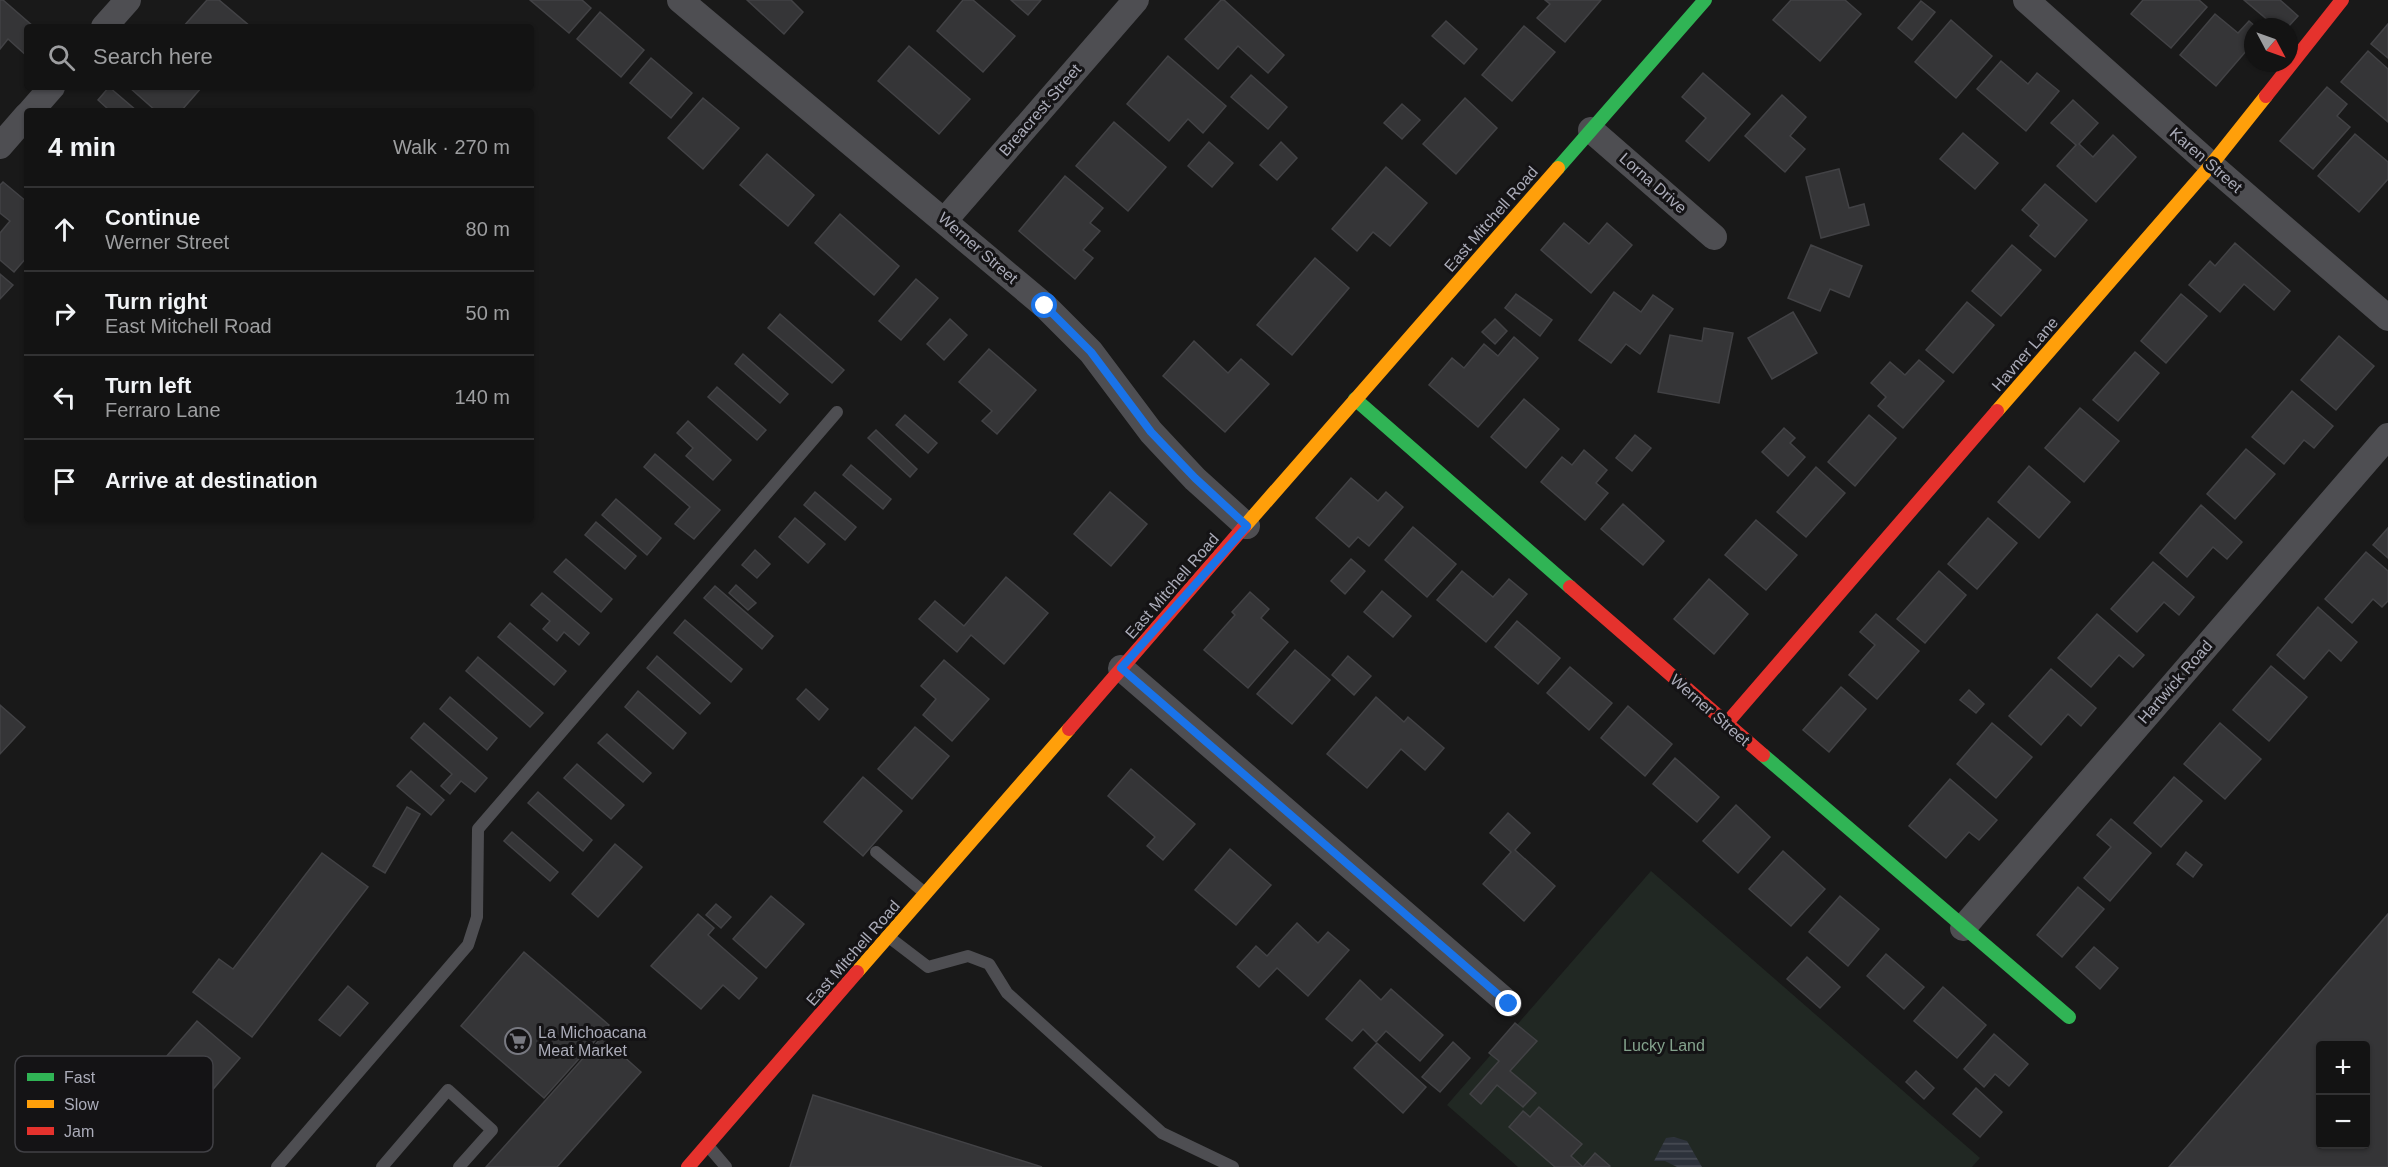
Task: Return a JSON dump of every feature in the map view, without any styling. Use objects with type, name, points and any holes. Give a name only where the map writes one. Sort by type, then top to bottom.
[{"type":"street","points":[[107,24],[128,0]]},
{"type":"street","name":"Werner Street","points":[[680,0],[1045,306],[1091,352],[1151,432],[1195,478],[1247,526]]},
{"type":"street","name":"Breacrest Street","points":[[945,220],[1136,0]]},
{"type":"street","name":"East Mitchell Road","points":[[688,1167],[1355,399],[1706,0]]},
{"type":"street","name":"Karen Street","points":[[2025,0],[2388,318]]},
{"type":"street","name":"Havner Lane","points":[[1725,724],[2211,165],[2342,0]]},
{"type":"street","points":[[34,108],[49,90]]},
{"type":"street","points":[[0,146],[24,118]]},
{"type":"street","name":"Lorna Drive","points":[[1591,129],[1714,237]]},
{"type":"street","name":"Werner Street","points":[[1355,399],[1725,724],[2069,1017]]},
{"type":"street","name":"Hartwick Road","points":[[1963,928],[2388,436]]},
{"type":"street","points":[[1121,668],[1509,1004]]},
{"type":"lane","points":[[277,1167],[468,945],[477,917],[478,829],[837,412]]},
{"type":"lane","points":[[876,852],[927,894]]},
{"type":"lane","points":[[889,937],[928,967],[968,956],[989,964],[1006,993],[1162,1133],[1233,1167]]},
{"type":"lane","points":[[382,1167],[448,1090],[492,1130],[459,1167]]},
{"type":"lane","points":[[707,1145],[726,1167]]},
{"type":"green space","name":"Lucky Land","points":[[1651,871],[1980,1158],[1972,1167],[1518,1167],[1447,1105]]},
{"type":"shaded area","points":[[1674,1137],[1687,1141],[1702,1167],[1677,1167],[1665,1161],[1654,1161],[1666,1138]]},
{"type":"building","points":[[0,0],[3,0],[31,24],[24,24],[24,53],[8,39],[0,49]]},
{"type":"building","points":[[207,0],[219,0],[247,24],[186,24]]},
{"type":"building","points":[[530,0],[582,0],[591,8],[569,33]]},
{"type":"building","points":[[747,0],[791,0],[803,12],[784,34]]},
{"type":"building","points":[[963,0],[973,0],[1015,36],[983,72],[937,31]]},
{"type":"building","points":[[1011,0],[1041,0],[1028,15]]},
{"type":"building","points":[[1221,0],[1224,0],[1284,55],[1268,73],[1238,46],[1218,69],[1185,39]]},
{"type":"building","points":[[1545,0],[1601,0],[1565,42],[1537,18],[1550,4]]},
{"type":"building","points":[[1791,0],[1845,0],[1861,14],[1820,61],[1773,20]]},
{"type":"building","points":[[2143,0],[2199,0],[2207,7],[2171,48],[2131,14]]},
{"type":"building","points":[[2244,0],[2280,0],[2298,16],[2296,18],[2265,18]]},
{"type":"building","points":[[1921,1],[1935,12],[1912,40],[1898,28]]},
{"type":"building","points":[[600,12],[644,50],[621,77],[577,39]]},
{"type":"building","points":[[2215,14],[2238,33],[2244,26],[2244,53],[2216,86],[2180,55]]},
{"type":"building","points":[[1951,20],[1992,56],[1956,98],[1915,62]]},
{"type":"building","points":[[1446,21],[1477,49],[1464,64],[1432,36]]},
{"type":"building","points":[[2388,24],[2388,58],[2371,44]]},
{"type":"building","points":[[1524,26],[1555,52],[1512,101],[1482,75]]},
{"type":"building","points":[[909,46],[970,99],[939,134],[878,81]]},
{"type":"building","points":[[2368,51],[2388,69],[2388,122],[2341,82]]},
{"type":"building","points":[[1168,56],[1226,106],[1203,133],[1188,119],[1169,141],[1127,104]]},
{"type":"building","points":[[651,58],[692,93],[671,118],[630,83]]},
{"type":"building","points":[[2001,61],[2028,84],[2037,73],[2059,91],[2026,131],[1977,89]]},
{"type":"building","points":[[1703,73],[1750,114],[1709,161],[1686,141],[1706,118],[1682,97]]},
{"type":"building","points":[[1251,75],[1287,107],[1268,129],[1231,97]]},
{"type":"building","points":[[2327,87],[2347,104],[2337,116],[2350,127],[2313,169],[2280,141]]},
{"type":"building","points":[[106,90],[112,90],[134,108],[107,108],[98,100]]},
{"type":"building","points":[[132,90],[199,90],[184,108],[153,108]]},
{"type":"building","points":[[1782,95],[1806,117],[1790,136],[1805,149],[1785,172],[1745,136]]},
{"type":"building","points":[[703,98],[739,128],[703,169],[668,138]]},
{"type":"building","points":[[1465,98],[1497,128],[1456,174],[1423,144]]},
{"type":"building","points":[[2073,100],[2098,123],[2079,144],[2093,157],[2113,135],[2136,157],[2096,202],[2057,166],[2076,145],[2051,123]]},
{"type":"building","points":[[1402,104],[1420,120],[1402,139],[1384,123]]},
{"type":"building","points":[[1114,122],[1166,167],[1128,211],[1076,166]]},
{"type":"building","points":[[1963,133],[1998,163],[1975,189],[1940,159]]},
{"type":"building","points":[[2355,134],[2388,162],[2388,179],[2359,212],[2318,176]]},
{"type":"building","points":[[1209,142],[1233,163],[1212,187],[1188,166]]},
{"type":"building","points":[[1281,142],[1297,158],[1277,180],[1260,165]]},
{"type":"building","points":[[767,154],[814,195],[788,226],[740,185]]},
{"type":"building","points":[[1386,167],[1427,203],[1390,246],[1373,232],[1357,251],[1332,229]]},
{"type":"building","points":[[1839,169],[1849,208],[1864,204],[1869,225],[1821,238],[1806,177]]},
{"type":"building","points":[[1065,176],[1103,208],[1090,223],[1100,231],[1083,250],[1093,258],[1075,279],[1019,231]]},
{"type":"building","points":[[3,182],[24,200],[24,260],[14,272],[0,260],[0,233],[10,221],[0,213],[0,185]]},
{"type":"building","points":[[2045,184],[2087,220],[2055,257],[2030,236],[2039,225],[2022,210]]},
{"type":"building","points":[[840,214],[899,266],[874,295],[815,243]]},
{"type":"building","points":[[1564,223],[1589,244],[1607,223],[1632,245],[1591,293],[1541,250]]},
{"type":"building","points":[[2235,243],[2290,291],[2274,310],[2244,284],[2220,312],[2189,285],[2210,261],[2215,266]]},
{"type":"building","points":[[1811,245],[1862,266],[1849,297],[1830,289],[1820,311],[1788,298]]},
{"type":"building","points":[[2012,245],[2041,270],[2001,316],[1972,291]]},
{"type":"building","points":[[1315,258],[1349,288],[1292,355],[1257,325]]},
{"type":"building","points":[[0,274],[13,285],[0,299]]},
{"type":"building","points":[[916,279],[938,298],[901,340],[879,321]]},
{"type":"building","points":[[1614,292],[1641,312],[1653,295],[1673,309],[1640,354],[1626,344],[1611,363],[1579,340]]},
{"type":"building","points":[[1516,294],[1552,320],[1540,336],[1505,308]]},
{"type":"building","points":[[2181,294],[2207,316],[2166,363],[2141,341]]},
{"type":"building","points":[[1967,302],[1994,325],[1953,373],[1926,350]]},
{"type":"building","points":[[1793,312],[1817,353],[1772,379],[1748,338]]},
{"type":"building","points":[[780,314],[844,370],[832,383],[768,328]]},
{"type":"building","points":[[950,319],[967,335],[944,360],[927,344]]},
{"type":"building","points":[[1495,319],[1507,331],[1495,344],[1482,332]]},
{"type":"building","points":[[1704,328],[1733,333],[1719,403],[1658,392],[1670,335],[1702,341]]},
{"type":"building","points":[[2339,336],[2374,366],[2336,410],[2301,380]]},
{"type":"building","points":[[1514,337],[1538,358],[1478,427],[1429,385],[1452,358],[1464,368],[1484,344],[1498,356]]},
{"type":"building","points":[[1194,341],[1228,373],[1241,359],[1269,384],[1225,432],[1163,376]]},
{"type":"building","points":[[989,349],[1036,390],[997,434],[982,421],[992,411],[959,382]]},
{"type":"building","points":[[2135,352],[2159,373],[2118,421],[2093,400]]},
{"type":"building","points":[[743,354],[788,394],[780,403],[735,364]]},
{"type":"building","points":[[1919,360],[1944,381],[1903,428],[1878,406],[1886,397],[1871,383],[1890,362],[1905,375]]},
{"type":"building","points":[[717,387],[766,430],[757,440],[708,397]]},
{"type":"building","points":[[2292,391],[2333,426],[2314,448],[2304,440],[2284,464],[2252,437]]},
{"type":"building","points":[[1524,399],[1559,429],[1526,468],[1491,437]]},
{"type":"building","points":[[2080,408],[2119,441],[2084,482],[2045,448]]},
{"type":"building","points":[[905,415],[937,443],[928,453],[896,425]]},
{"type":"building","points":[[1869,415],[1896,438],[1855,486],[1828,462]]},
{"type":"building","points":[[688,421],[731,460],[713,480],[686,456],[693,448],[677,433]]},
{"type":"building","points":[[1784,428],[1795,438],[1790,443],[1805,457],[1788,476],[1762,452]]},
{"type":"building","points":[[876,430],[917,469],[910,477],[868,438]]},
{"type":"building","points":[[1635,435],[1651,448],[1632,471],[1616,458]]},
{"type":"building","points":[[2246,449],[2275,474],[2235,519],[2207,494]]},
{"type":"building","points":[[1584,450],[1607,470],[1596,483],[1608,493],[1585,520],[1541,482],[1562,457],[1572,465]]},
{"type":"building","points":[[655,454],[720,510],[694,539],[675,524],[690,507],[644,467]]},
{"type":"building","points":[[851,465],[891,499],[883,509],[843,475]]},
{"type":"building","points":[[2029,466],[2070,502],[2039,538],[1998,502]]},
{"type":"building","points":[[1816,467],[1845,493],[1806,537],[1777,512]]},
{"type":"building","points":[[1351,478],[1378,501],[1386,492],[1403,507],[1369,546],[1358,537],[1349,547],[1316,518]]},
{"type":"building","points":[[815,492],[856,527],[845,540],[804,505]]},
{"type":"building","points":[[1110,492],[1147,524],[1111,566],[1074,534]]},
{"type":"building","points":[[616,499],[661,538],[647,555],[602,515]]},
{"type":"building","points":[[1623,504],[1664,541],[1643,565],[1601,529]]},
{"type":"building","points":[[2201,505],[2242,542],[2227,559],[2213,547],[2187,577],[2160,553]]},
{"type":"building","points":[[795,518],[825,544],[808,563],[779,537]]},
{"type":"building","points":[[1988,518],[2017,543],[1977,589],[1948,564]]},
{"type":"building","points":[[1756,520],[1797,555],[1766,590],[1725,555]]},
{"type":"building","points":[[596,522],[636,556],[625,569],[585,535]]},
{"type":"building","points":[[1413,527],[1456,564],[1427,597],[1385,560]]},
{"type":"building","points":[[2388,528],[2388,558],[2373,545]]},
{"type":"building","points":[[755,550],[770,564],[757,578],[742,565]]},
{"type":"building","points":[[2366,552],[2388,571],[2388,601],[2382,607],[2373,599],[2352,623],[2325,599]]},
{"type":"building","points":[[566,559],[612,599],[601,612],[554,572]]},
{"type":"building","points":[[1351,559],[1365,571],[1345,594],[1331,581]]},
{"type":"building","points":[[2153,562],[2194,597],[2179,615],[2164,602],[2137,632],[2111,609]]},
{"type":"building","points":[[1462,571],[1493,597],[1509,579],[1527,594],[1486,642],[1437,600]]},
{"type":"building","points":[[1939,571],[1966,595],[1925,643],[1897,619]]},
{"type":"building","points":[[1006,577],[1048,613],[1004,664],[971,635],[957,652],[919,619],[935,601],[964,626]]},
{"type":"building","points":[[1709,579],[1748,614],[1714,654],[1674,619]]},
{"type":"building","points":[[736,585],[756,603],[748,610],[729,593]]},
{"type":"building","points":[[715,586],[773,636],[762,649],[704,598]]},
{"type":"building","points":[[1382,591],[1411,616],[1393,637],[1364,612]]},
{"type":"building","points":[[1250,592],[1269,609],[1261,618],[1288,642],[1248,688],[1204,650],[1235,615],[1232,612]]},
{"type":"building","points":[[542,593],[589,633],[579,645],[564,632],[557,641],[543,629],[550,621],[531,605]]},
{"type":"building","points":[[2318,607],[2357,642],[2341,661],[2329,650],[2304,679],[2277,655]]},
{"type":"building","points":[[1876,614],[1919,651],[1877,699],[1849,675],[1875,645],[1860,632]]},
{"type":"building","points":[[2097,614],[2144,655],[2133,667],[2119,655],[2091,687],[2058,658]]},
{"type":"building","points":[[685,620],[742,669],[731,682],[674,633]]},
{"type":"building","points":[[1517,621],[1560,658],[1538,684],[1495,647]]},
{"type":"building","points":[[510,623],[566,671],[554,685],[498,637]]},
{"type":"building","points":[[1295,650],[1330,680],[1292,724],[1257,694]]},
{"type":"building","points":[[657,656],[710,703],[700,714],[647,668]]},
{"type":"building","points":[[1348,656],[1371,676],[1354,695],[1332,675]]},
{"type":"building","points":[[478,657],[543,713],[530,727],[466,671]]},
{"type":"building","points":[[944,660],[989,699],[952,741],[923,715],[936,699],[921,686]]},
{"type":"building","points":[[2271,666],[2307,697],[2269,741],[2233,710]]},
{"type":"building","points":[[1570,667],[1612,703],[1589,730],[1547,693]]},
{"type":"building","points":[[2051,669],[2096,708],[2081,726],[2068,714],[2041,745],[2009,716]]},
{"type":"building","points":[[1841,687],[1866,709],[1829,752],[1803,730]]},
{"type":"building","points":[[806,689],[828,709],[819,720],[797,699]]},
{"type":"building","points":[[1969,690],[1984,704],[1976,713],[1960,700]]},
{"type":"building","points":[[638,691],[686,733],[673,749],[625,707]]},
{"type":"building","points":[[450,697],[497,738],[487,750],[440,709]]},
{"type":"building","points":[[1376,697],[1404,722],[1408,717],[1444,748],[1425,770],[1401,749],[1367,788],[1327,754]]},
{"type":"building","points":[[0,705],[25,727],[0,754]]},
{"type":"building","points":[[1628,706],[1672,744],[1645,776],[1601,738]]},
{"type":"building","points":[[424,723],[487,778],[475,792],[461,781],[450,794],[441,786],[452,774],[411,738]]},
{"type":"building","points":[[1992,723],[2032,757],[1996,798],[1957,764]]},
{"type":"building","points":[[2220,723],[2261,759],[2225,799],[2184,764]]},
{"type":"building","points":[[915,727],[949,756],[912,799],[878,769]]},
{"type":"building","points":[[607,734],[651,773],[643,782],[598,743]]},
{"type":"building","points":[[1675,758],[1719,797],[1697,822],[1653,784]]},
{"type":"building","points":[[577,764],[624,805],[611,819],[564,778]]},
{"type":"building","points":[[1131,769],[1195,824],[1163,860],[1147,846],[1155,837],[1108,796]]},
{"type":"building","points":[[411,771],[444,800],[431,815],[397,786]]},
{"type":"building","points":[[863,777],[902,811],[863,856],[824,822]]},
{"type":"building","points":[[2174,777],[2202,801],[2161,847],[2134,823]]},
{"type":"building","points":[[1950,779],[1997,820],[1979,840],[1969,832],[1946,858],[1909,826]]},
{"type":"building","points":[[538,792],[592,840],[583,851],[528,803]]},
{"type":"building","points":[[1736,805],[1770,837],[1738,873],[1703,841]]},
{"type":"building","points":[[407,807],[420,814],[385,873],[373,866]]},
{"type":"building","points":[[1508,813],[1530,833],[1515,850],[1555,886],[1524,921],[1483,884],[1511,852],[1490,833]]},
{"type":"building","points":[[2111,819],[2151,853],[2110,901],[2084,878],[2111,847],[2097,835]]},
{"type":"building","points":[[512,832],[558,872],[550,881],[504,841]]},
{"type":"building","points":[[615,844],[642,867],[598,917],[572,894]]},
{"type":"building","points":[[1230,849],[1271,885],[1236,925],[1195,890]]},
{"type":"building","points":[[1783,851],[1825,889],[1791,926],[1749,889]]},
{"type":"building","points":[[2186,852],[2202,865],[2193,877],[2177,864]]},
{"type":"building","points":[[322,853],[368,887],[252,1037],[193,992],[219,959],[233,969]]},
{"type":"building","points":[[2078,887],[2104,909],[2062,957],[2037,935]]},
{"type":"building","points":[[771,896],[804,924],[766,968],[733,939]]},
{"type":"building","points":[[1840,896],[1879,929],[1848,966],[1809,932]]},
{"type":"building","points":[[716,904],[731,917],[721,928],[706,915]]},
{"type":"building","points":[[698,914],[714,928],[708,935],[757,978],[739,999],[723,985],[701,1009],[651,966]]},
{"type":"building","points":[[2388,914],[2388,1167],[2169,1167]]},
{"type":"building","points":[[1297,923],[1318,943],[1328,932],[1349,950],[1308,996],[1277,968],[1259,987],[1237,967],[1256,946],[1267,956]]},
{"type":"building","points":[[2094,947],[2118,968],[2100,989],[2076,967]]},
{"type":"building","points":[[524,952],[609,1025],[544,1098],[461,1026]]},
{"type":"building","points":[[1886,954],[1924,987],[1904,1009],[1867,976]]},
{"type":"building","points":[[1807,957],[1840,987],[1820,1008],[1787,979]]},
{"type":"building","points":[[1360,980],[1381,1000],[1391,989],[1443,1035],[1420,1061],[1386,1031],[1376,1042],[1363,1029],[1352,1041],[1326,1019]]},
{"type":"building","points":[[348,986],[368,1003],[340,1036],[319,1020]]},
{"type":"building","points":[[1943,987],[1986,1025],[1957,1058],[1914,1021]]},
{"type":"building","points":[[197,1021],[240,1058],[213,1089],[213,1056],[167,1056]]},
{"type":"building","points":[[1515,1023],[1537,1041],[1510,1071],[1536,1093],[1523,1107],[1497,1085],[1481,1104],[1470,1094],[1499,1061],[1489,1053]]},
{"type":"building","points":[[1994,1034],[2028,1064],[2009,1086],[1995,1074],[1984,1087],[1964,1069]]},
{"type":"building","points":[[602,1037],[641,1072],[557,1167],[486,1167]]},
{"type":"building","points":[[1453,1042],[1470,1058],[1440,1092],[1422,1077]]},
{"type":"building","points":[[1377,1043],[1426,1087],[1403,1113],[1354,1068]]},
{"type":"building","points":[[1916,1071],[1934,1088],[1924,1099],[1906,1082]]},
{"type":"building","points":[[1976,1088],[2002,1112],[1980,1137],[1953,1114]]},
{"type":"building","points":[[813,1095],[1042,1167],[790,1167]]},
{"type":"building","points":[[1539,1107],[1582,1144],[1571,1156],[1583,1167],[1555,1167],[1509,1127],[1523,1111],[1530,1117]]},
{"type":"building","points":[[1595,1153],[1610,1166],[1608,1167],[1583,1167]]},
{"type":"traffic: fast","points":[[1558,168],[1705,0]]},
{"type":"traffic: fast","points":[[1355,399],[1570,587]]},
{"type":"traffic: fast","points":[[1763,755],[2069,1017]]},
{"type":"traffic: slow","points":[[1997,411],[2211,165],[2266,96]]},
{"type":"traffic: slow","points":[[1244,527],[1558,168]]},
{"type":"traffic: slow","points":[[857,972],[1069,729]]},
{"type":"traffic: jam","points":[[2266,96],[2342,0]]},
{"type":"traffic: jam","points":[[1726,724],[1997,411]]},
{"type":"traffic: jam","points":[[1069,729],[1244,527]]},
{"type":"traffic: jam","points":[[1570,587],[1763,755]]},
{"type":"traffic: jam","points":[[688,1167],[857,972]]},
{"type":"place","name":"La Michoacana Meat Market","points":[[518,1041]]},
{"type":"route","points":[[1045,306],[1091,352],[1151,432],[1195,478],[1247,526],[1121,668],[1509,1004]]}]
